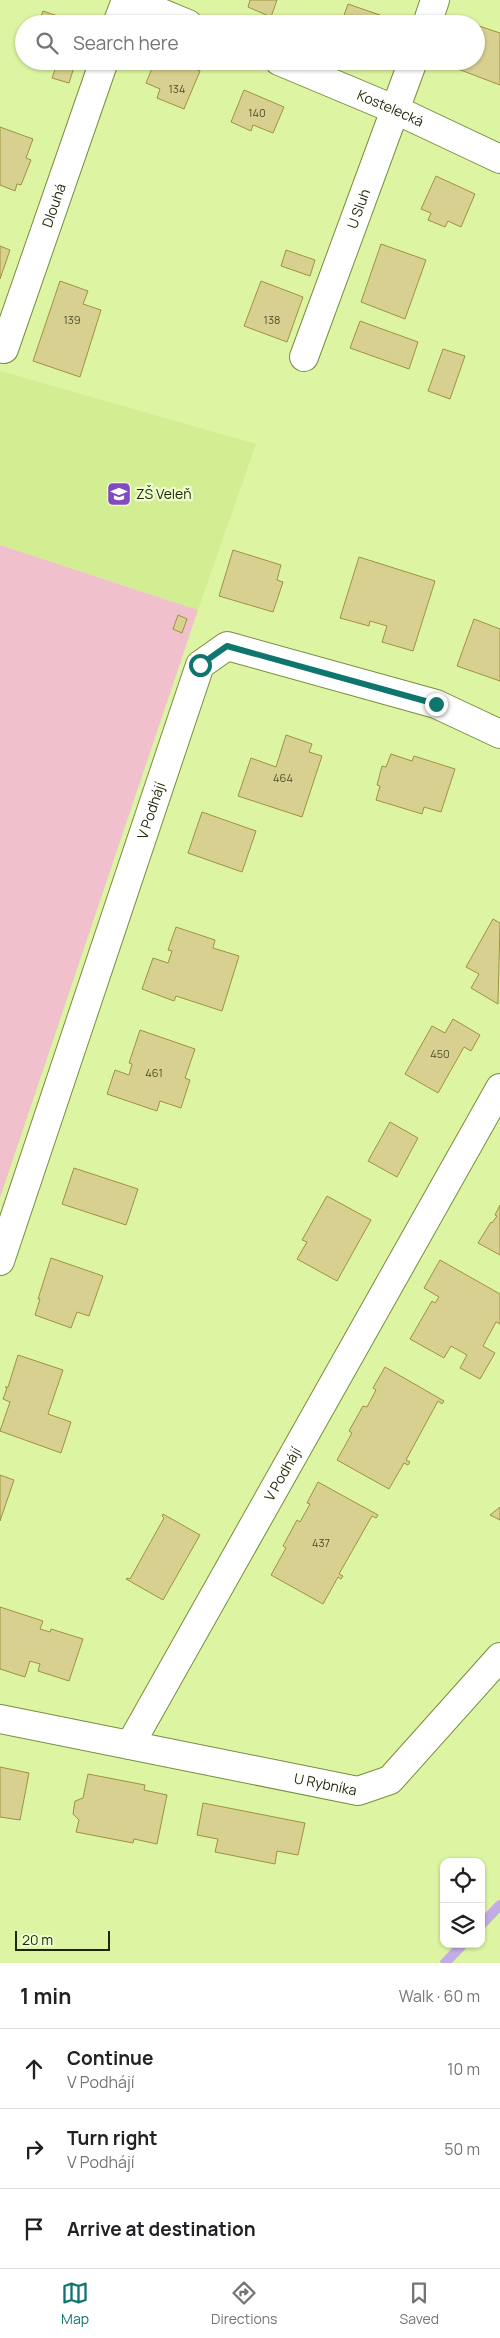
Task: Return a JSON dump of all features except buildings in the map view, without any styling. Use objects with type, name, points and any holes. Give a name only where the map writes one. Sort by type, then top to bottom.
[{"type":"street","points":[[121,15],[126,0]]},
{"type":"street","points":[[130,0],[166,15]]},
{"type":"street","points":[[430,15],[435,0]]},
{"type":"street","name":"Dlouhá","points":[[4,349],[101,70]]},
{"type":"street","name":"Kostelecká","points":[[300,70],[396,110],[500,159]]},
{"type":"street","name":"U Sluh","points":[[304,356],[410,70]]},
{"type":"street","name":"V Podhájí","points":[[0,1261],[200,665],[227,646],[436,704],[500,734]]},
{"type":"street","name":"V Podhájí","points":[[130,1745],[500,1088]]},
{"type":"street","name":"U Rybníka","points":[[130,1745],[358,1791],[390,1780],[500,1657]]},
{"type":"street","points":[[0,1719],[130,1745]]},
{"type":"shaded area","name":"ZŠ Veleň","points":[[0,371],[256,444],[198,610],[0,545]]},
{"type":"shaded area","points":[[0,545],[198,610],[0,1198]]},
{"type":"waterway","points":[[485,1921],[500,1905]]},
{"type":"waterway","points":[[445,1963],[459,1948]]},
{"type":"place","name":"ZŠ Veleň","points":[[119,494]]},
{"type":"route","points":[[200,665],[227,646],[436,704]]}]
